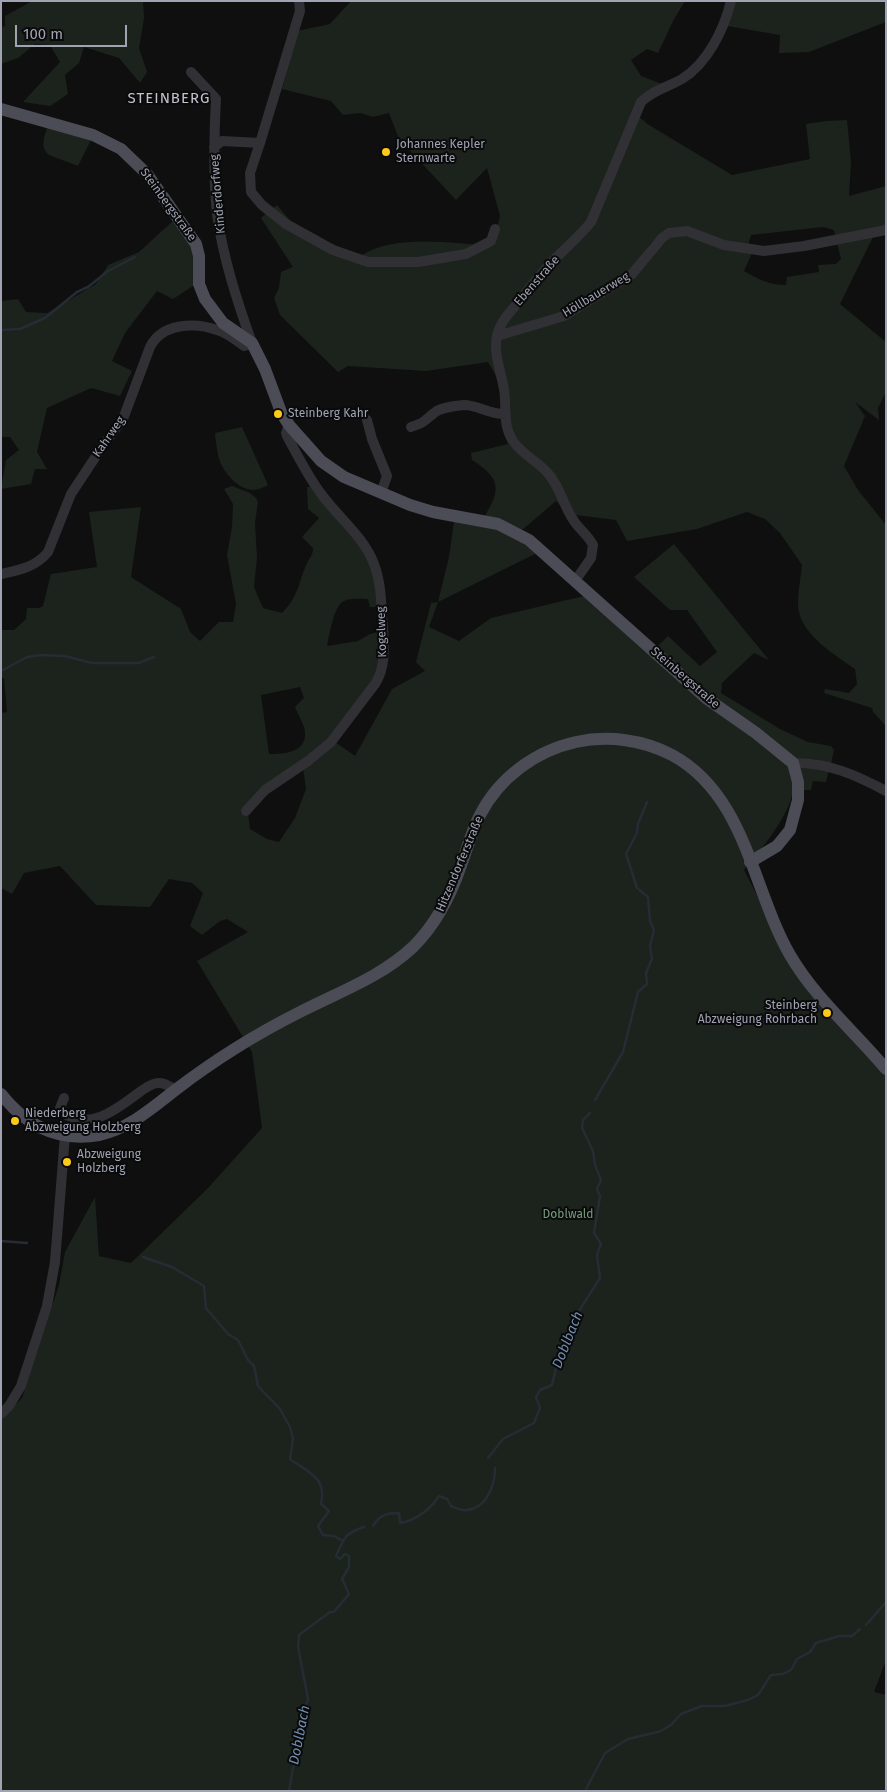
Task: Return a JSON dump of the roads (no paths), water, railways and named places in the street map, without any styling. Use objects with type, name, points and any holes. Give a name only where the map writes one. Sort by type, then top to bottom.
[{"type":"main road","name":"Steinbergstraße","points":[[1,109],[101,138],[120,149],[137,163],[147,174],[171,211],[196,244],[199,256],[199,284],[205,299],[224,323],[252,343],[265,369],[281,412],[313,453],[328,467],[381,492],[433,512],[484,521],[507,528],[529,540],[706,698],[756,733],[793,763]]},
{"type":"main road","name":"Hitzendorferstraße","points":[[1,1094],[26,1120],[42,1128],[65,1135],[90,1136],[120,1128],[146,1112],[210,1065],[268,1029],[373,976],[403,956],[430,928],[442,908],[455,882],[472,834],[486,805],[501,785],[519,768],[551,750],[584,740],[614,739],[642,743],[674,756],[695,771],[720,797],[734,821],[776,927],[791,956],[805,978],[886,1069]]},
{"type":"main road","points":[[750,862],[777,846],[790,830],[798,800],[798,782],[793,763]]},
{"type":"street","points":[[299,1],[300,11],[250,173],[251,192],[262,205],[286,224],[333,250],[368,262],[418,262],[466,254],[491,241],[495,229]]},
{"type":"street","name":"Ebenstraße","points":[[497,336],[509,314],[550,263],[581,235],[591,222],[642,102],[648,96],[682,78],[695,68],[712,48],[721,31],[731,1]]},
{"type":"street","points":[[191,72],[216,99],[214,147]]},
{"type":"street","name":"Kinderdorfweg","points":[[252,343],[226,262],[217,214],[214,147],[222,141],[260,143]]},
{"type":"street","name":"Höllbauerweg","points":[[497,336],[564,316],[632,274],[662,238],[670,234],[694,233],[724,245],[764,251],[804,246],[886,230]]},
{"type":"street","name":"Kahrweg","points":[[1,574],[33,566],[48,552],[71,494],[123,419],[150,346],[157,336],[166,330],[198,325],[217,330],[244,346],[252,343]]},
{"type":"street","points":[[497,336],[496,352],[505,390],[508,431],[512,440],[522,453],[547,472],[556,485],[574,521],[593,545],[590,558],[575,581]]},
{"type":"street","points":[[411,427],[424,422],[434,412],[450,407],[471,406],[506,414]]},
{"type":"street","points":[[367,420],[372,439],[387,476],[381,492]]},
{"type":"street","name":"Kogelweg","points":[[246,811],[265,790],[308,761],[331,742],[375,684],[380,675],[383,662],[380,590],[372,559],[360,539],[312,482],[287,436],[287,430],[290,425]]},
{"type":"street","points":[[793,763],[812,763],[833,768],[859,777],[886,791]]},
{"type":"street","points":[[64,1098],[60,1108],[62,1112],[75,1118],[89,1120],[105,1116],[153,1084],[164,1084],[176,1090]]},
{"type":"street","points":[[1,1414],[9,1406],[21,1386],[39,1334],[48,1300],[55,1262],[65,1135]]},
{"type":"waterway","points":[[1,330],[20,329],[45,318],[77,292],[88,287],[108,271],[135,257]]},
{"type":"waterway","points":[[1,671],[27,657],[41,655],[65,656],[92,663],[139,663],[154,657]]},
{"type":"waterway","name":"Doblbach","points":[[595,1100],[623,1052],[638,992],[647,984],[646,973],[652,959],[650,946],[654,930],[650,921],[648,897],[637,888],[626,854],[637,833],[638,824],[647,802]]},
{"type":"waterway","name":"Doblbach","points":[[488,1458],[503,1439],[534,1423],[540,1408],[536,1397],[540,1390],[552,1385],[557,1363],[571,1339],[574,1319],[600,1278],[597,1255],[601,1244],[594,1233],[600,1196],[597,1189],[601,1180],[595,1165],[593,1151],[582,1128],[583,1120],[590,1113]]},
{"type":"waterway","points":[[1,1241],[27,1243]]},
{"type":"waterway","points":[[143,1257],[172,1267],[204,1286],[206,1308],[228,1334],[238,1340],[248,1360],[254,1366],[258,1386],[280,1409],[290,1427],[293,1438],[290,1459],[310,1472],[319,1482],[322,1495],[321,1504],[329,1511],[318,1526],[323,1535],[334,1536],[343,1541]]},
{"type":"waterway","name":"Doblbach","points":[[373,1526],[378,1519],[390,1513],[399,1513],[400,1523],[411,1520],[427,1510],[439,1496],[447,1499],[451,1506],[461,1510],[474,1508],[480,1505],[488,1495],[495,1475],[495,1468]]},
{"type":"waterway","name":"Doblbach","points":[[289,1791],[293,1768],[298,1757],[301,1724],[308,1699],[298,1647],[299,1635],[330,1612],[334,1612],[349,1594],[342,1579],[349,1567],[349,1556],[345,1554],[340,1559],[336,1556],[346,1537],[364,1527]]},
{"type":"waterway","points":[[866,1625],[886,1602]]},
{"type":"waterway","points":[[585,1791],[605,1753],[628,1739],[661,1731],[671,1725],[681,1714],[702,1706],[725,1706],[748,1700],[758,1695],[771,1675],[783,1674],[791,1670],[797,1659],[810,1652],[816,1643],[839,1636],[852,1636],[860,1629]]},
{"type":"place","name":"Johannes Kepler Sternwarte","points":[[386,152]]},
{"type":"place","name":"Steinberg Kahr","points":[[278,414]]},
{"type":"place","name":"Steinberg Abzweigung Rohrbach","points":[[827,1013]]},
{"type":"place","name":"Niederberg Abzweigung Holzberg","points":[[15,1121]]},
{"type":"place","name":"Abzweigung Holzberg","points":[[67,1162]]},
{"type":"district","name":"STEINBERG","points":[[169,99]]},
{"type":"park label","name":"Doblwald","points":[[568,1215]]}]
